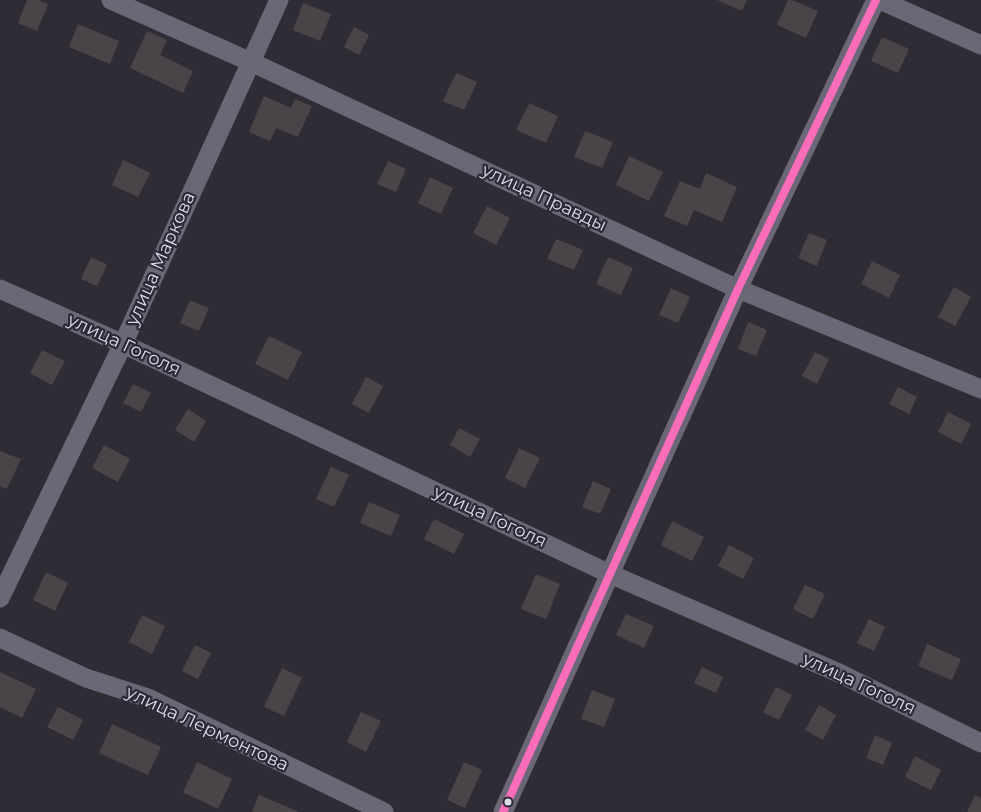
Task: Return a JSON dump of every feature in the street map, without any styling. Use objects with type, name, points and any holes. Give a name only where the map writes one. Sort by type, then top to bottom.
[{"type":"street","name":"улица Правды","points":[[111,0],[251,62],[738,288],[981,389]]},
{"type":"street","name":"улица Маркова","points":[[0,598],[123,344],[279,0]]},
{"type":"street","points":[[503,812],[738,288],[876,0]]},
{"type":"street","points":[[880,0],[981,45]]},
{"type":"street","name":"улица Гоголя","points":[[0,289],[123,344],[610,574],[839,673],[981,743]]},
{"type":"street","name":"улица Лермонтова","points":[[0,638],[86,678],[148,698],[384,812]]},
{"type":"building","points":[[27,0],[38,0],[48,4],[37,31],[18,23]]},
{"type":"building","points":[[717,0],[747,0],[742,11]]},
{"type":"building","points":[[788,0],[818,11],[806,38],[777,25]]},
{"type":"building","points":[[303,3],[331,14],[320,41],[293,30]]},
{"type":"building","points":[[78,24],[119,41],[110,64],[69,47]]},
{"type":"building","points":[[354,27],[369,35],[359,55],[344,47]]},
{"type":"building","points":[[147,31],[167,40],[160,55],[193,71],[183,93],[130,68]]},
{"type":"building","points":[[882,37],[909,49],[898,73],[871,61]]},
{"type":"building","points":[[456,73],[477,82],[464,110],[443,101]]},
{"type":"building","points":[[264,96],[291,108],[295,99],[312,106],[298,137],[276,128],[270,141],[249,132]]},
{"type":"building","points":[[529,103],[558,116],[546,143],[516,130]]},
{"type":"building","points":[[585,131],[613,142],[602,168],[574,157]]},
{"type":"building","points":[[629,156],[663,172],[649,201],[616,185]]},
{"type":"building","points":[[123,160],[150,173],[138,197],[112,185]]},
{"type":"building","points":[[388,161],[406,169],[396,192],[377,184]]},
{"type":"building","points":[[706,173],[737,187],[722,222],[694,210],[687,226],[664,216],[680,181],[700,189]]},
{"type":"building","points":[[430,177],[453,188],[441,214],[418,203]]},
{"type":"building","points":[[487,206],[510,218],[496,245],[473,233]]},
{"type":"building","points":[[809,233],[827,240],[817,266],[798,258]]},
{"type":"building","points":[[556,239],[583,250],[574,270],[547,259]]},
{"type":"building","points":[[91,257],[107,265],[97,286],[81,279]]},
{"type":"building","points":[[608,257],[633,268],[621,295],[596,284]]},
{"type":"building","points":[[872,261],[900,275],[889,298],[861,284]]},
{"type":"building","points":[[954,287],[971,297],[955,326],[938,317]]},
{"type":"building","points":[[671,288],[690,297],[678,323],[659,315]]},
{"type":"building","points":[[190,300],[209,308],[199,331],[180,323]]},
{"type":"building","points":[[748,322],[767,330],[756,356],[738,349]]},
{"type":"building","points":[[269,336],[302,352],[288,380],[255,364]]},
{"type":"building","points":[[42,350],[65,361],[52,385],[30,373]]},
{"type":"building","points":[[815,352],[829,359],[817,384],[802,376]]},
{"type":"building","points":[[366,377],[383,386],[369,413],[352,404]]},
{"type":"building","points":[[133,384],[151,393],[141,412],[123,403]]},
{"type":"building","points":[[898,387],[917,397],[909,414],[889,404]]},
{"type":"building","points":[[188,409],[206,421],[194,442],[175,430]]},
{"type":"building","points":[[948,412],[971,424],[961,444],[938,432]]},
{"type":"building","points":[[459,428],[480,439],[470,457],[450,445]]},
{"type":"building","points":[[104,445],[130,459],[118,482],[92,468]]},
{"type":"building","points":[[519,448],[540,458],[525,488],[505,478]]},
{"type":"building","points":[[0,451],[21,459],[7,489],[0,486]]},
{"type":"building","points":[[331,467],[349,475],[334,507],[316,499]]},
{"type":"building","points":[[593,481],[611,489],[600,514],[582,507]]},
{"type":"building","points":[[369,502],[400,515],[391,536],[360,523]]},
{"type":"building","points":[[434,519],[464,534],[454,554],[424,539]]},
{"type":"building","points":[[672,521],[704,537],[692,561],[661,545]]},
{"type":"building","points":[[729,545],[754,558],[743,579],[718,566]]},
{"type":"building","points":[[46,572],[68,583],[55,611],[33,600]]},
{"type":"building","points":[[536,574],[560,584],[546,619],[521,609]]},
{"type":"building","points":[[805,585],[825,594],[813,619],[793,609]]},
{"type":"building","points":[[626,614],[654,626],[644,648],[616,635]]},
{"type":"building","points":[[142,615],[165,626],[152,654],[129,642]]},
{"type":"building","points":[[869,619],[885,627],[874,651],[857,643]]},
{"type":"building","points":[[927,644],[961,659],[952,680],[918,666]]},
{"type":"building","points":[[195,645],[211,653],[198,679],[182,671]]},
{"type":"building","points":[[702,667],[723,677],[716,693],[694,683]]},
{"type":"building","points":[[282,668],[302,678],[284,716],[264,707]]},
{"type":"building","points":[[0,672],[36,689],[22,718],[0,707]]},
{"type":"building","points":[[776,687],[792,695],[779,720],[763,712]]},
{"type":"building","points":[[592,690],[615,699],[604,727],[581,719]]},
{"type":"building","points":[[819,705],[836,715],[823,740],[805,730]]},
{"type":"building","points":[[58,707],[83,720],[73,740],[47,727]]},
{"type":"building","points":[[361,712],[381,721],[366,752],[347,742]]},
{"type":"building","points":[[112,724],[161,747],[148,775],[99,753]]},
{"type":"building","points":[[875,735],[892,743],[883,765],[866,758]]},
{"type":"building","points":[[915,756],[941,770],[931,790],[905,777]]},
{"type":"building","points":[[197,762],[232,779],[218,809],[183,792]]},
{"type":"building","points":[[464,762],[482,770],[465,808],[447,800]]},
{"type":"building","points":[[259,795],[299,812],[252,812]]},
{"type":"building","points":[[975,795],[981,798],[981,812],[967,812]]},
{"type":"transit line","points":[[503,812],[738,289],[876,0]]}]
